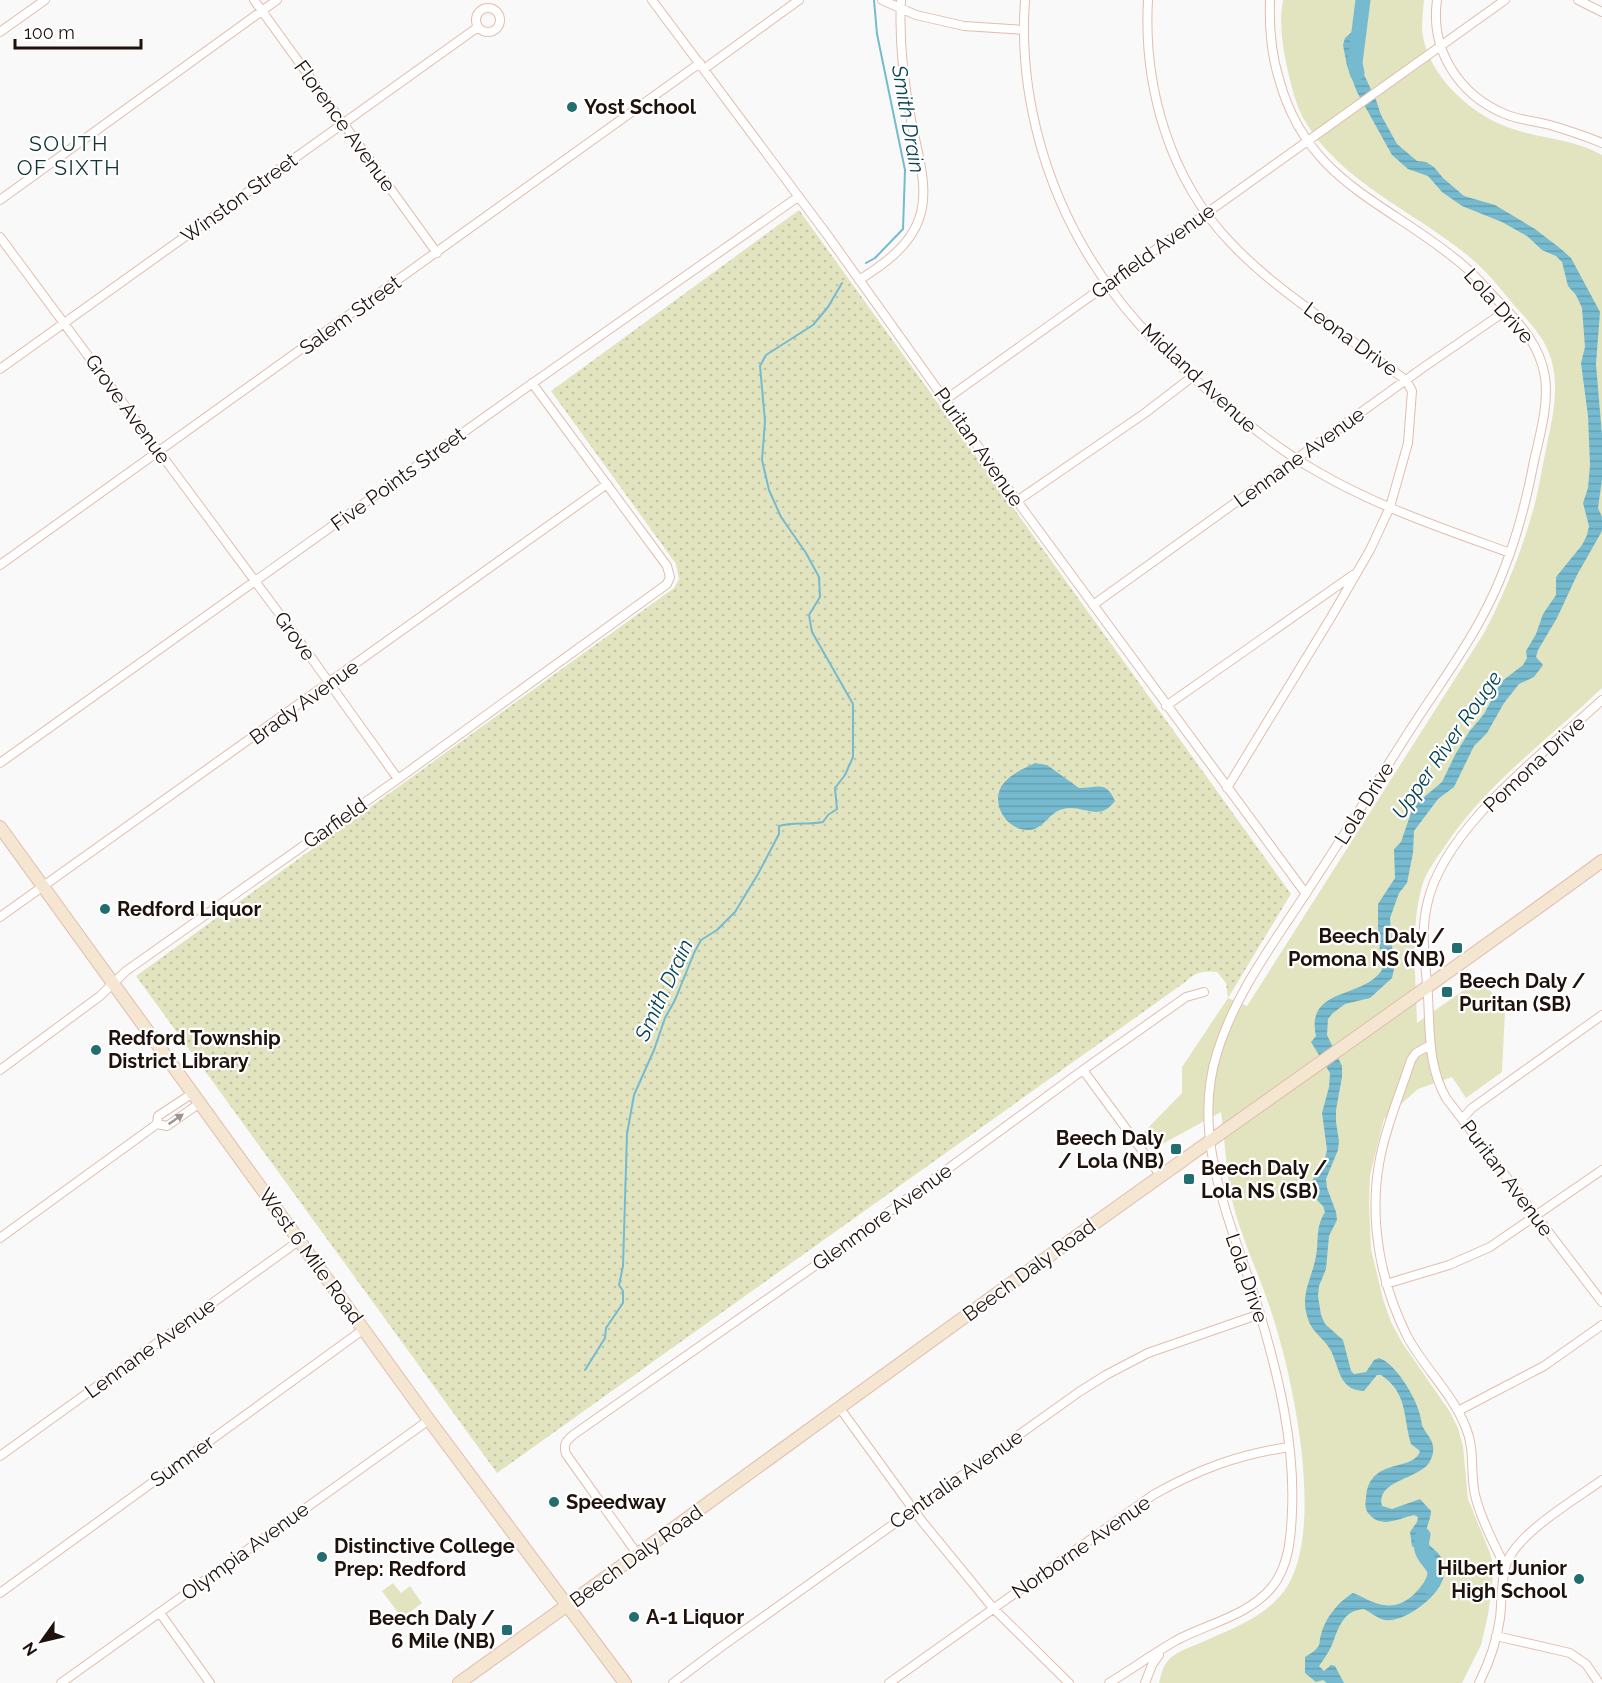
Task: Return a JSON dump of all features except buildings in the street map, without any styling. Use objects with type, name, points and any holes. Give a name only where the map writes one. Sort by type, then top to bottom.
[{"type":"main road","name":"West 6 Mile Road","points":[[0,827],[429,1420],[625,1683]]},
{"type":"main road","name":"Beech Daly Road","points":[[459,1683],[839,1407],[1210,1141],[1427,989],[1602,861]]},
{"type":"street","points":[[0,32],[45,0]]},
{"type":"street","name":"Florence Avenue","points":[[254,0],[437,253]]},
{"type":"street","points":[[0,200],[277,0]]},
{"type":"street","name":"Puritan Avenue","points":[[652,0],[859,280],[1166,706],[1306,894]]},
{"type":"street","name":"Salem Street","points":[[0,565],[437,253],[799,0]]},
{"type":"street","points":[[882,0],[901,4],[916,15],[964,26],[1024,30]]},
{"type":"street","name":"Midland Avenue","points":[[1025,0],[1024,30],[1031,102],[1048,170],[1074,231],[1107,284],[1147,333],[1192,377],[1252,429],[1296,459],[1337,483],[1390,507],[1510,553]]},
{"type":"street","name":"Leona Drive","points":[[1148,0],[1148,54],[1161,118],[1187,182],[1207,213],[1229,241],[1273,282],[1406,380],[1412,392],[1408,443],[1390,507],[1370,550],[1227,789]]},
{"type":"street","name":"Lola Drive","points":[[1109,1683],[1168,1646],[1246,1609],[1277,1581],[1285,1561],[1291,1533],[1293,1488],[1289,1447],[1280,1392],[1260,1314],[1224,1210],[1210,1141],[1207,1112],[1212,1072],[1224,1034],[1254,973],[1477,627],[1492,598],[1510,553],[1528,491],[1546,389],[1543,367],[1535,346],[1523,327],[1507,310],[1462,264],[1352,186],[1321,159],[1307,142],[1288,107],[1276,71],[1270,38],[1270,0]]},
{"type":"street","points":[[1437,0],[1436,21],[1440,46],[1455,75],[1472,93],[1495,109],[1514,117],[1550,125],[1602,143]]},
{"type":"street","points":[[1440,46],[1505,0]]},
{"type":"street","points":[[1578,0],[1602,12]]},
{"type":"street","points":[[859,280],[883,264],[906,241],[916,226],[922,208],[922,181],[903,69],[901,4]]},
{"type":"street","name":"Winston Street","points":[[0,369],[478,27]]},
{"type":"street","name":"Garfield Avenue","points":[[945,400],[1440,46]]},
{"type":"street","name":"Five Points Street","points":[[0,763],[532,383],[798,197]]},
{"type":"street","name":"Grove Avenue","points":[[0,237],[255,582]]},
{"type":"street","name":"Lennane Avenue","points":[[1093,605],[1507,310]]},
{"type":"street","points":[[1017,501],[1192,377]]},
{"type":"street","points":[[532,383],[607,484]]},
{"type":"street","name":"Garfield","points":[[0,1070],[100,996],[126,971],[663,589],[669,577],[667,566],[607,484]]},
{"type":"street","name":"Brady Avenue","points":[[0,917],[607,484]]},
{"type":"street","points":[[1166,706],[1354,574]]},
{"type":"street","name":"Grove","points":[[255,582],[398,778]]},
{"type":"street","name":"Pomona Drive","points":[[1430,1045],[1424,931],[1429,897],[1443,866],[1477,819],[1512,780],[1602,700]]},
{"type":"street","name":"Glenmore Avenue","points":[[638,1555],[570,1462],[564,1448],[573,1435],[826,1258],[1186,997],[1204,992]]},
{"type":"street","points":[[1462,1119],[1472,1108],[1602,1015]]},
{"type":"street","points":[[1430,1045],[1416,1053],[1411,1060],[1379,1162],[1376,1195],[1379,1251],[1392,1303],[1408,1337],[1458,1411],[1471,1443],[1475,1495],[1505,1566]]},
{"type":"street","name":"Puritan Avenue","points":[[1430,1045],[1438,1084],[1446,1098],[1602,1302]]},
{"type":"street","points":[[1083,1070],[1161,1176]]},
{"type":"street","points":[[0,1238],[157,1124],[158,1116],[196,1098]]},
{"type":"street","points":[[1386,1284],[1438,1269],[1479,1253],[1537,1217],[1602,1170]]},
{"type":"street","name":"Lennane Avenue","points":[[0,1456],[300,1240]]},
{"type":"street","name":"Centralia Avenue","points":[[673,1683],[914,1509],[1106,1375],[1148,1353],[1260,1314]]},
{"type":"street","points":[[1458,1411],[1544,1366],[1602,1325]]},
{"type":"street","name":"Sumner","points":[[0,1593],[364,1329]]},
{"type":"street","points":[[839,1407],[914,1509],[993,1608],[1069,1683]]},
{"type":"street","name":"Olympia Avenue","points":[[61,1683],[429,1420]]},
{"type":"street","name":"Norborne Avenue","points":[[889,1683],[1140,1504],[1175,1483],[1229,1459],[1289,1447]]},
{"type":"street","points":[[1479,1683],[1489,1661],[1500,1619],[1505,1566],[1529,1533],[1602,1480]]},
{"type":"street","points":[[159,1613],[210,1683]]},
{"type":"street","points":[[1496,1636],[1570,1653],[1586,1664],[1599,1683]]},
{"type":"street","name":"Lola Drive","points":[[1145,1683],[1154,1659],[1168,1646]]},
{"type":"green space","points":[[1283,0],[1424,0],[1422,32],[1427,51],[1442,78],[1463,100],[1475,110],[1500,124],[1525,133],[1577,145],[1602,155],[1602,688],[1519,763],[1480,802],[1445,846],[1426,876],[1418,903],[1416,920],[1417,1023],[1481,978],[1505,1011],[1502,1072],[1466,1098],[1452,1077],[1418,1089],[1384,1119],[1370,1175],[1371,1249],[1383,1299],[1391,1322],[1403,1344],[1450,1412],[1458,1428],[1463,1446],[1468,1499],[1494,1568],[1488,1615],[1481,1645],[1462,1683],[1159,1683],[1164,1667],[1173,1656],[1248,1621],[1260,1614],[1280,1596],[1288,1585],[1299,1558],[1304,1524],[1304,1487],[1301,1446],[1287,1368],[1269,1305],[1233,1203],[1221,1112],[1155,1148],[1144,1132],[1182,1093],[1182,1067],[1228,998],[1247,1006],[1484,633],[1506,587],[1529,523],[1551,427],[1555,393],[1554,370],[1545,344],[1484,270],[1452,243],[1384,198],[1341,164],[1322,145],[1306,123],[1294,96],[1285,59],[1281,25]]},
{"type":"green space","points":[[799,210],[1291,894],[1228,998],[1226,983],[1217,972],[1202,972],[1192,977],[497,1473],[136,976],[674,588],[679,579],[676,564],[551,391]]},
{"type":"green space","points":[[393,1583],[401,1593],[410,1586],[422,1603],[402,1618],[382,1591]]},
{"type":"water","points":[[1356,0],[1367,0],[1366,31],[1356,40],[1354,46],[1358,62],[1381,115],[1397,144],[1417,161],[1426,162],[1434,167],[1464,196],[1495,205],[1535,229],[1561,249],[1571,258],[1600,312],[1596,364],[1602,435],[1602,480],[1598,508],[1602,517],[1602,531],[1538,650],[1536,657],[1543,665],[1534,677],[1519,684],[1504,703],[1487,733],[1474,746],[1454,787],[1438,799],[1414,831],[1413,853],[1407,883],[1399,893],[1390,918],[1394,969],[1392,978],[1370,998],[1345,1004],[1328,1019],[1327,1035],[1342,1066],[1342,1077],[1336,1110],[1338,1150],[1326,1179],[1337,1220],[1329,1236],[1326,1269],[1319,1286],[1321,1315],[1325,1324],[1343,1340],[1351,1371],[1354,1374],[1366,1372],[1374,1360],[1379,1358],[1398,1373],[1413,1398],[1422,1425],[1432,1443],[1433,1455],[1424,1468],[1385,1491],[1382,1506],[1392,1509],[1420,1499],[1431,1511],[1426,1539],[1443,1561],[1444,1574],[1442,1582],[1430,1599],[1402,1617],[1385,1620],[1364,1609],[1357,1610],[1346,1617],[1319,1666],[1324,1671],[1331,1665],[1335,1666],[1344,1683],[1327,1683],[1323,1680],[1316,1682],[1305,1673],[1305,1657],[1318,1646],[1326,1622],[1338,1605],[1353,1593],[1379,1604],[1398,1604],[1420,1588],[1435,1564],[1428,1555],[1412,1546],[1410,1532],[1418,1517],[1414,1515],[1382,1522],[1372,1517],[1366,1508],[1369,1485],[1375,1476],[1383,1470],[1409,1462],[1416,1458],[1420,1451],[1411,1444],[1403,1406],[1396,1390],[1381,1375],[1377,1375],[1364,1391],[1356,1390],[1345,1383],[1330,1348],[1310,1324],[1306,1311],[1305,1296],[1316,1254],[1318,1230],[1325,1212],[1317,1200],[1311,1183],[1327,1150],[1322,1113],[1330,1073],[1311,1042],[1316,1036],[1315,1020],[1319,1009],[1327,1001],[1362,986],[1382,970],[1378,904],[1395,878],[1394,849],[1401,842],[1412,810],[1442,782],[1455,755],[1469,732],[1484,714],[1501,682],[1523,665],[1527,658],[1526,651],[1536,634],[1543,614],[1556,595],[1556,577],[1582,545],[1589,526],[1583,503],[1588,488],[1590,465],[1588,416],[1581,363],[1585,347],[1582,308],[1576,295],[1568,286],[1562,262],[1556,256],[1542,250],[1527,236],[1502,222],[1462,206],[1442,192],[1428,176],[1408,169],[1392,155],[1357,92],[1347,66],[1343,45],[1345,38],[1354,30]]},
{"type":"water","points":[[1035,763],[1047,765],[1079,788],[1105,788],[1112,794],[1115,801],[1103,811],[1063,809],[1054,813],[1034,829],[1021,829],[1014,826],[1003,816],[998,794],[1008,779]]},
{"type":"waterway","name":"Smith Drain","points":[[866,263],[875,258],[903,229],[905,170],[877,34],[874,0]]},
{"type":"waterway","name":"Upper River Rouge","points":[[1357,73],[1355,63],[1363,0]]},
{"type":"waterway","name":"Smith Drain","points":[[585,1370],[605,1338],[606,1328],[623,1303],[623,1291],[619,1285],[623,1266],[627,1134],[634,1095],[665,1018],[701,940],[717,930],[735,912],[779,834],[779,826],[823,822],[837,809],[835,788],[845,775],[853,757],[853,704],[812,632],[809,615],[820,597],[819,577],[806,553],[781,517],[769,490],[762,460],[765,421],[760,366],[766,355],[813,325],[828,307],[842,283]]},
{"type":"waterway","name":"Upper River Rouge","points":[[1423,1535],[1422,1550],[1435,1574],[1430,1587]]},
{"type":"place","name":"Yost School","points":[[572,107]]},
{"type":"place","name":"Redford Liquor","points":[[105,909]]},
{"type":"place","name":"Beech Daly / Pomona NS (NB)","points":[[1457,948]]},
{"type":"place","name":"Beech Daly / Puritan (SB)","points":[[1447,992]]},
{"type":"place","name":"Redford Township District Library","points":[[96,1050]]},
{"type":"place","name":"Beech Daly / Lola (NB)","points":[[1176,1149]]},
{"type":"place","name":"Beech Daly / Lola NS (SB)","points":[[1189,1179]]},
{"type":"place","name":"Speedway","points":[[554,1502]]},
{"type":"place","name":"Distinctive College Prep: Redford","points":[[322,1557]]},
{"type":"place","name":"Hilbert Junior High School","points":[[1579,1579]]},
{"type":"place","name":"A-1 Liquor","points":[[634,1617]]},
{"type":"place","name":"Beech Daly / 6 Mile (NB)","points":[[507,1630]]},
{"type":"district","name":"SOUTH OF SIXTH","points":[[69,156]]}]
